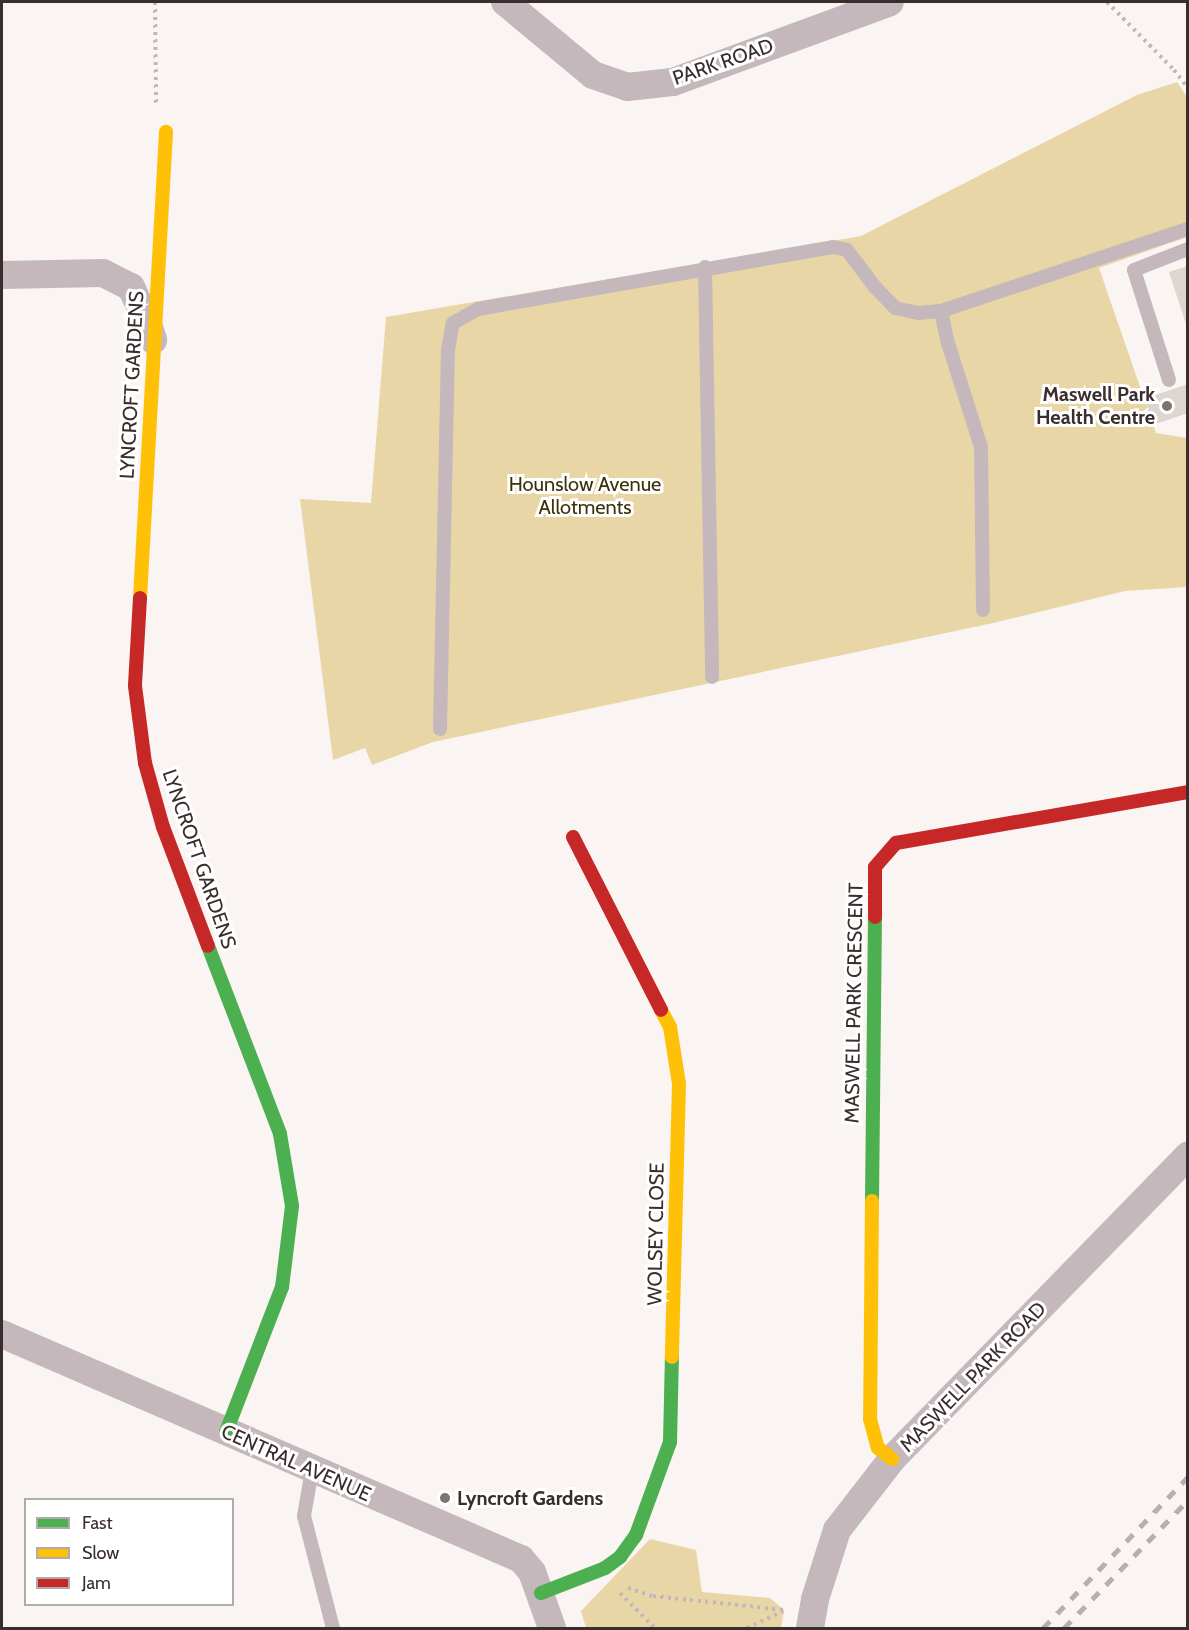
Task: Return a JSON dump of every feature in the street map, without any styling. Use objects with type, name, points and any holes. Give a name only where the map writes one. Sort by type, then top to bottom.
[{"type":"street","name":"PARK ROAD","points":[[505,2],[538,14],[593,75],[627,87],[673,82],[890,2]]},
{"type":"street","name":"LYNCROFT GARDENS","points":[[166,132],[135,686],[145,763],[163,827],[280,1134],[291,1206],[282,1287],[226,1432]]},
{"type":"street","points":[[2,275],[103,273],[131,287],[147,321],[154,344]]},
{"type":"street","name":"MASWELL PARK CRESCENT","points":[[892,1459],[878,1448],[870,1419],[875,867],[896,843],[1188,792]]},
{"type":"street","name":"WOLSEY CLOSE","points":[[541,1593],[598,1570],[621,1557],[636,1535],[670,1442],[679,1084],[670,1027],[573,837]]},
{"type":"street","name":"MASWELL PARK ROAD","points":[[810,1629],[814,1599],[837,1530],[892,1459],[1188,1156]]},
{"type":"street","name":"CENTRAL AVENUE","points":[[2,1334],[521,1559],[532,1572],[552,1629]]},
{"type":"lane","points":[[440,729],[448,350],[453,324],[478,309],[705,267],[833,247],[848,250],[874,287],[895,308],[918,313],[941,311],[1188,229]]},
{"type":"lane","points":[[1169,380],[1134,270],[1188,249]]},
{"type":"lane","points":[[705,267],[712,677]]},
{"type":"lane","points":[[941,311],[948,343],[981,447],[983,610]]},
{"type":"lane","points":[[312,1470],[304,1516],[333,1629]]},
{"type":"path","points":[[155,2],[156,108],[166,132]]},
{"type":"path","points":[[1107,2],[1174,70],[1188,88]]},
{"type":"path","points":[[598,1570],[655,1629]]},
{"type":"path","points":[[610,1583],[653,1596],[784,1610]]},
{"type":"path","points":[[747,1629],[784,1610],[814,1599]]},
{"type":"green space","name":"Hounslow Avenue Allotments","points":[[1177,82],[1187,97],[1187,237],[1099,268],[1156,433],[1187,438],[1187,587],[1125,591],[993,623],[433,742],[372,765],[365,748],[333,760],[300,499],[371,503],[386,317],[861,236],[1137,95]]},
{"type":"green space","points":[[650,1539],[696,1550],[702,1592],[770,1598],[784,1610],[781,1628],[586,1628],[581,1611]]},
{"type":"building","points":[[1188,266],[1188,327],[1187,327],[1169,272]]},
{"type":"building","name":"Maswell Park Health Centre","points":[[1188,384],[1188,413],[1153,425],[1144,399]]},
{"type":"railway","points":[[1043,1628],[1188,1477]]},
{"type":"railway","points":[[1064,1628],[1188,1500]]},
{"type":"traffic: fast","points":[[872,1201],[875,917]]},
{"type":"traffic: fast","points":[[208,946],[280,1134],[292,1206],[282,1287],[226,1432]]},
{"type":"traffic: fast","points":[[541,1593],[605,1568],[620,1557],[636,1535],[670,1442],[672,1357]]},
{"type":"traffic: slow","points":[[140,598],[166,132]]},
{"type":"traffic: slow","points":[[661,1010],[670,1027],[679,1084],[672,1357]]},
{"type":"traffic: slow","points":[[872,1201],[870,1419],[878,1448],[892,1459]]},
{"type":"traffic: jam","points":[[140,598],[135,686],[145,763],[163,827],[208,946]]},
{"type":"traffic: jam","points":[[875,917],[875,867],[896,843],[1188,792]]},
{"type":"traffic: jam","points":[[573,837],[661,1010]]},
{"type":"place","name":"Maswell Park Health Centre","points":[[1167,406]]},
{"type":"place","name":"Lyncroft Gardens","points":[[445,1498]]}]
